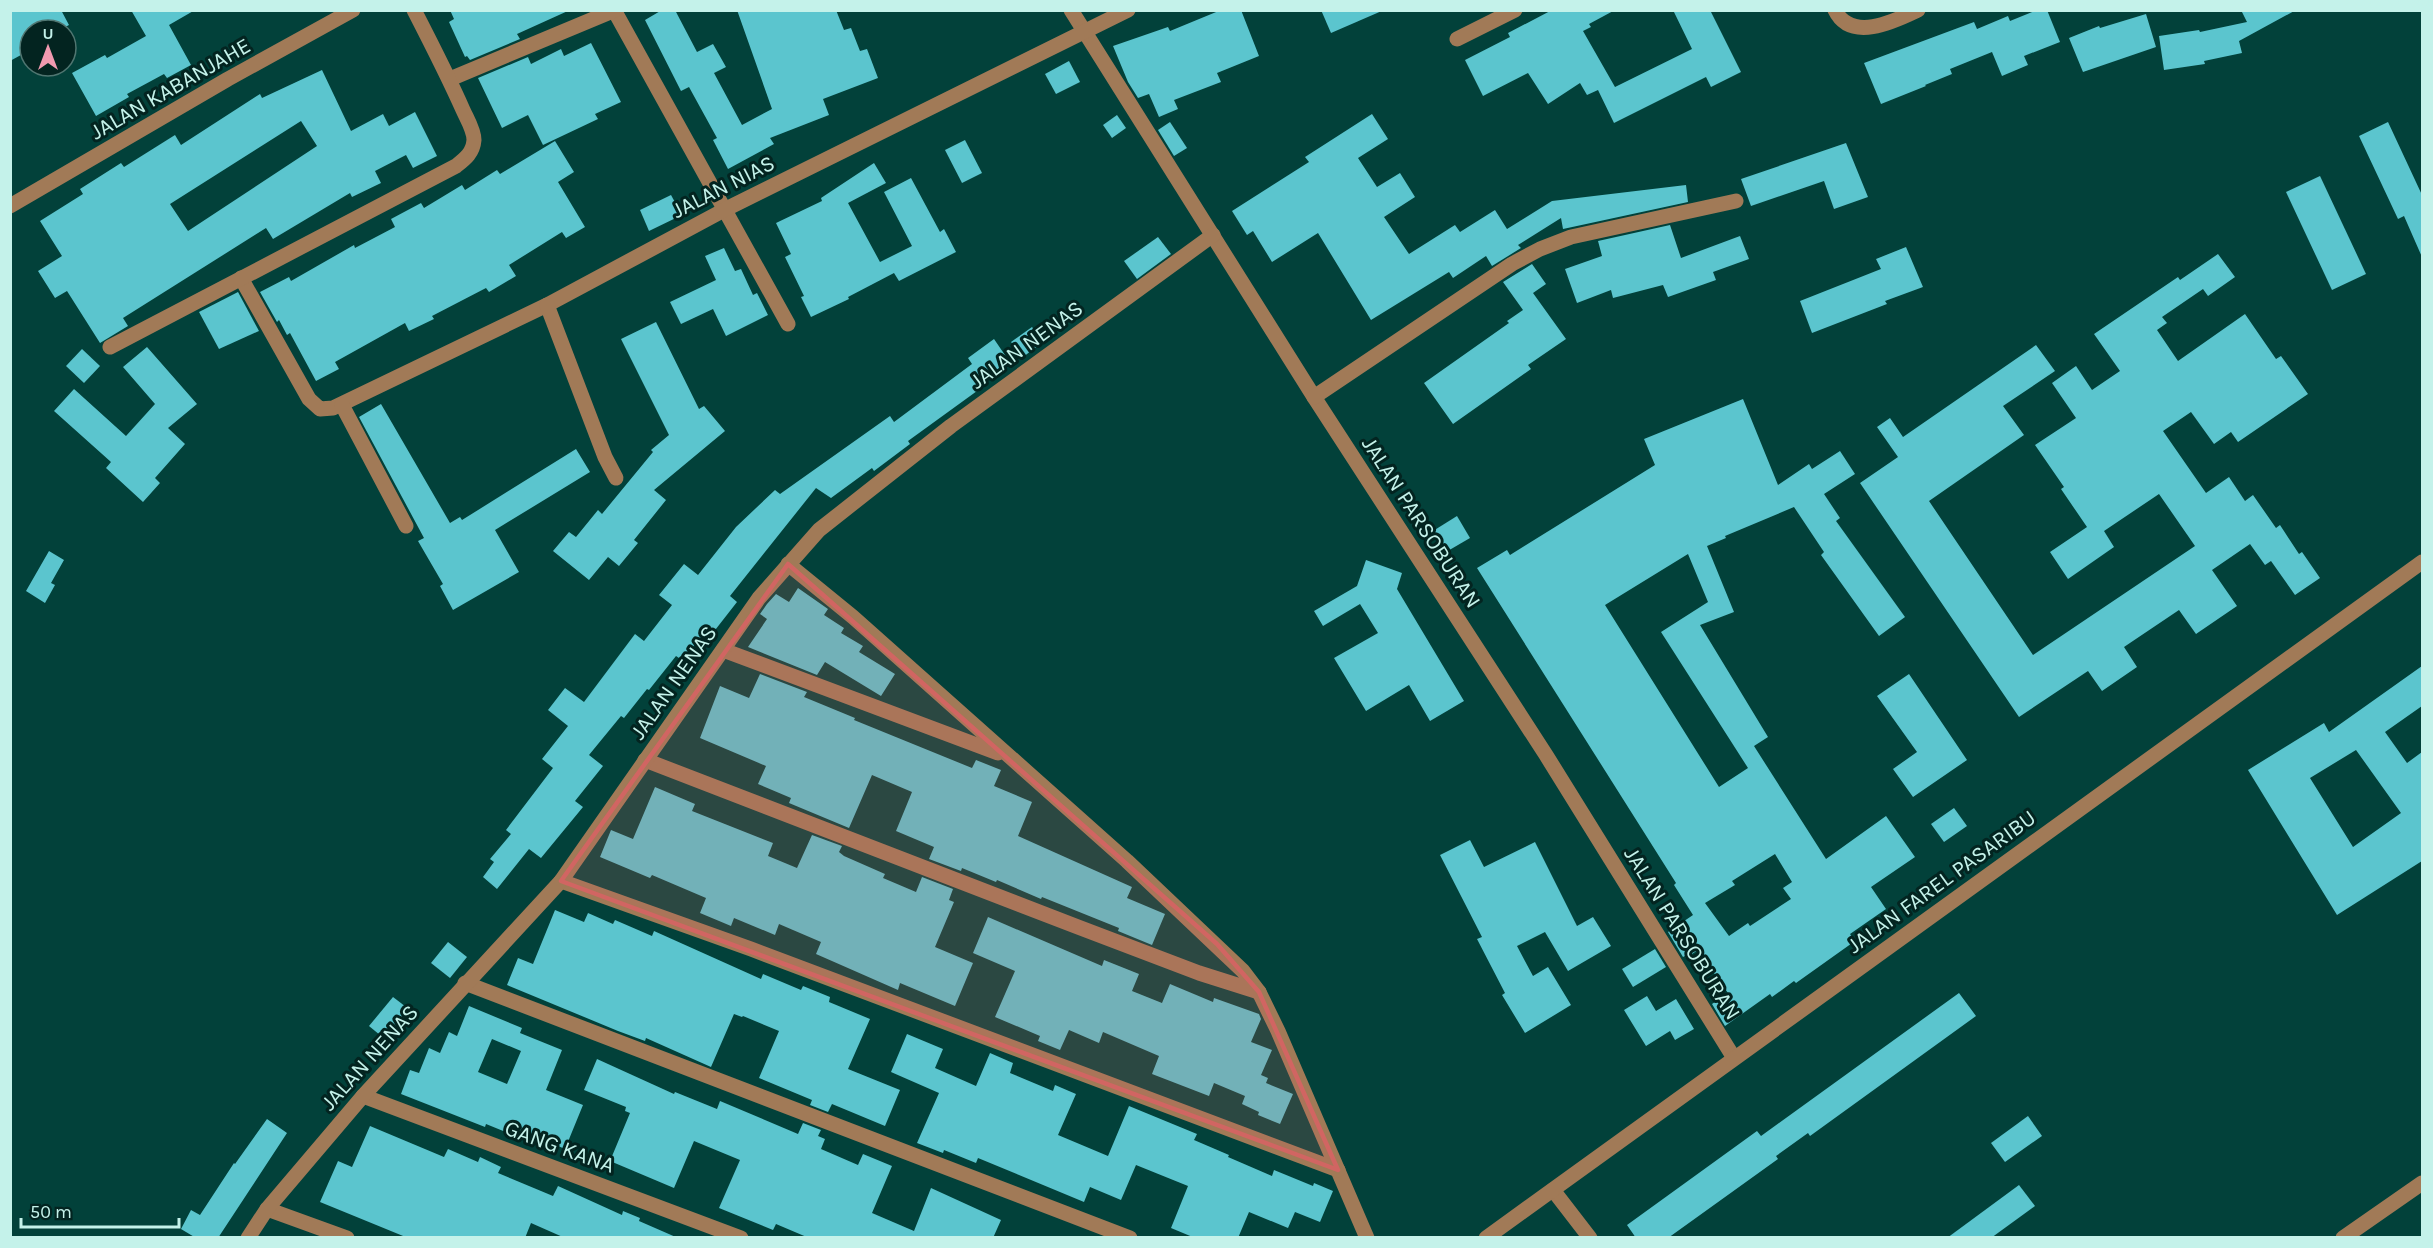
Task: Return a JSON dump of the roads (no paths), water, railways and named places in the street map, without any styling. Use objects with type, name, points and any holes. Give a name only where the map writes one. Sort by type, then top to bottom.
[{"type":"street","name":"JALAN KABANJAHE","points":[[10,206],[228,79],[353,10]]},
{"type":"street","points":[[110,347],[456,166],[467,158],[474,139],[450,78],[414,10]]},
{"type":"street","name":"JALAN PARSOBURAN","points":[[1071,10],[1314,397],[1546,755],[1734,1058]]},
{"type":"street","name":"JALAN NIAS","points":[[342,405],[547,305],[726,209],[1128,10]]},
{"type":"street","points":[[1457,39],[1515,10]]},
{"type":"street","points":[[1835,10],[1846,23],[1857,27],[1887,24],[1918,10]]},
{"type":"street","points":[[450,78],[614,11],[788,324]]},
{"type":"street","points":[[1314,397],[1512,264],[1540,249],[1571,237],[1736,201]]},
{"type":"street","name":"JALAN NENAS","points":[[248,1238],[267,1209],[363,1096],[561,880],[759,598],[819,530],[951,426],[1213,235]]},
{"type":"street","points":[[241,278],[309,399],[320,409],[326,410],[342,405],[406,526]]},
{"type":"street","points":[[547,305],[605,457],[616,478]]},
{"type":"street","name":"JALAN FAREL PASARIBU","points":[[1486,1238],[2422,562]]},
{"type":"street","points":[[788,564],[854,617],[1127,861],[1209,936],[1243,971],[1259,992],[1278,1031],[1367,1238]]},
{"type":"street","points":[[723,650],[1009,757]]},
{"type":"street","points":[[645,760],[1199,973],[1259,992]]},
{"type":"street","points":[[561,880],[784,961],[1338,1170]]},
{"type":"street","points":[[465,983],[1130,1238]]},
{"type":"street","name":"GANG KANA","points":[[363,1096],[741,1238]]},
{"type":"street","points":[[2343,1238],[2422,1183]]},
{"type":"street","points":[[1553,1190],[1590,1238]]},
{"type":"street","points":[[267,1209],[347,1238]]}]
